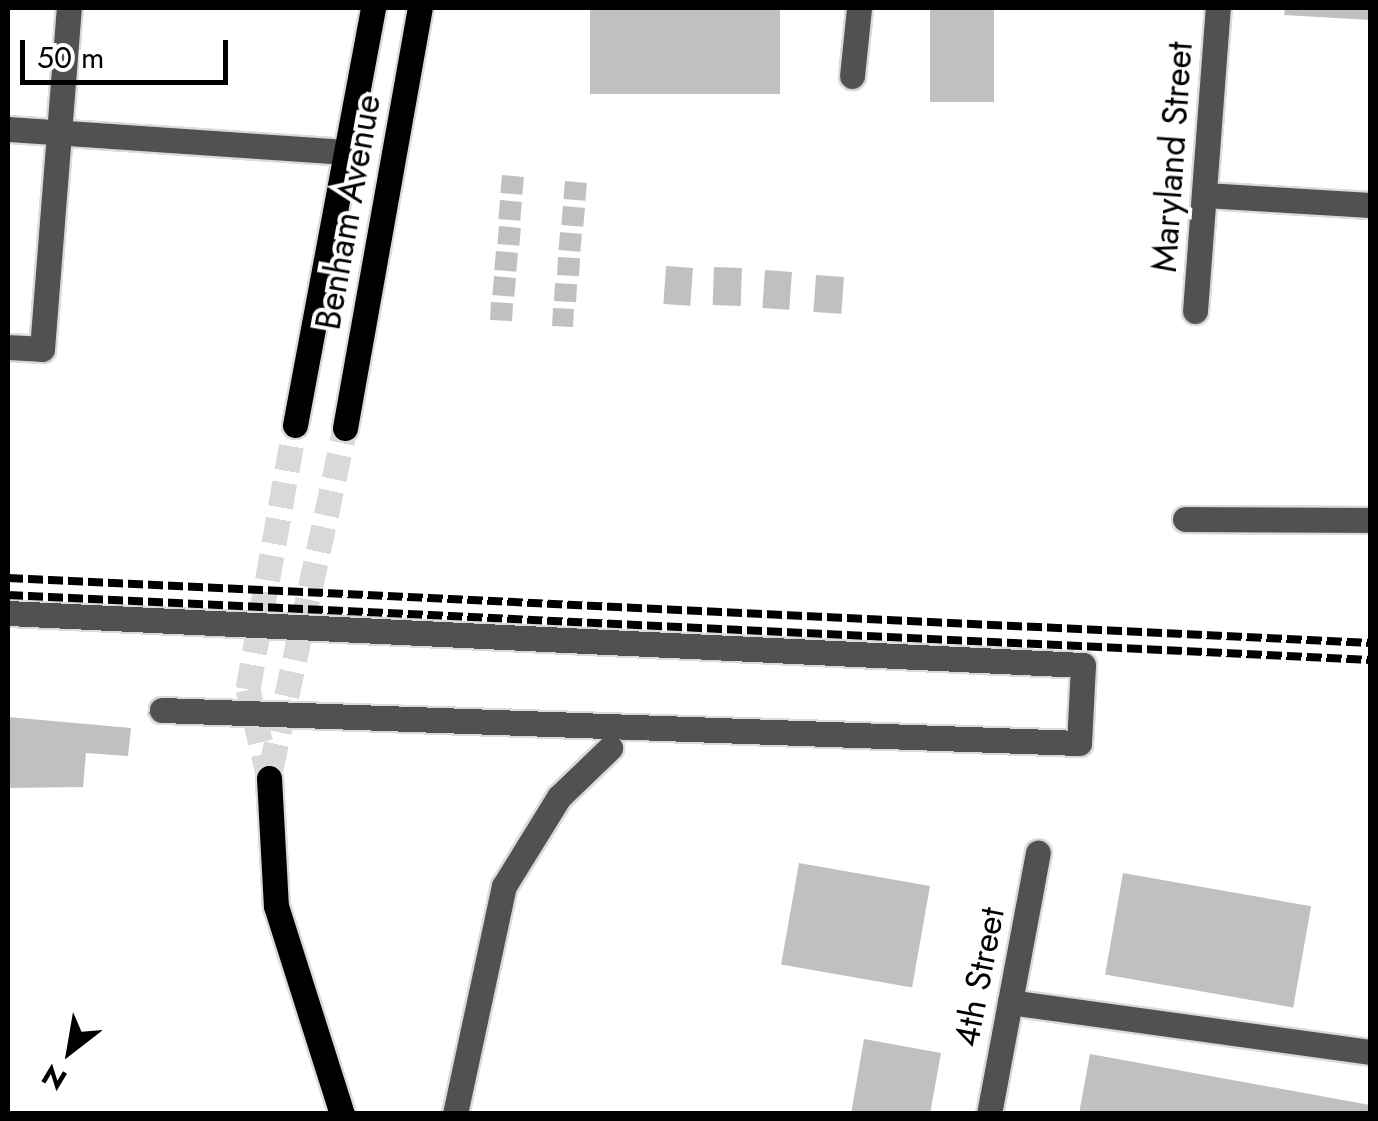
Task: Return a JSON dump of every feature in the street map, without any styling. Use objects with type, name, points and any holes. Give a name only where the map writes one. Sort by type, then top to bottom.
[{"type":"main road","name":"Benham Avenue","points":[[295,425],[372,8]]},
{"type":"main road","name":"Benham Avenue","points":[[345,428],[420,8]]},
{"type":"main road","points":[[269,778],[276,906],[342,1114]]},
{"type":"street","points":[[8,347],[42,349],[69,8]]},
{"type":"street","points":[[852,76],[858,8]]},
{"type":"street","name":"Maryland Street","points":[[1195,311],[1218,8]]},
{"type":"street","points":[[8,129],[344,152]]},
{"type":"street","points":[[1205,195],[1370,204]]},
{"type":"street","points":[[1185,519],[1370,520]]},
{"type":"street","points":[[8,612],[1083,665],[1078,743],[162,710]]},
{"type":"street","points":[[456,1114],[491,918],[559,797],[610,748]]},
{"type":"street","name":"4th Street","points":[[989,1114],[1038,853]]},
{"type":"street","points":[[1010,1002],[1370,1052]]},
{"type":"building","points":[[590,8],[780,8],[780,94],[590,94]]},
{"type":"building","points":[[930,8],[994,8],[994,102],[930,102]]},
{"type":"building","points":[[1285,8],[1370,8],[1370,20],[1284,15]]},
{"type":"building","points":[[502,175],[524,177],[522,195],[500,193]]},
{"type":"building","points":[[565,181],[587,183],[585,201],[563,199]]},
{"type":"building","points":[[500,200],[522,202],[520,221],[498,219]]},
{"type":"building","points":[[563,206],[585,208],[583,227],[561,225]]},
{"type":"building","points":[[499,226],[521,228],[519,246],[497,244]]},
{"type":"building","points":[[560,232],[582,234],[580,252],[558,250]]},
{"type":"building","points":[[496,251],[518,253],[516,272],[494,270]]},
{"type":"building","points":[[558,257],[580,258],[579,276],[557,275]]},
{"type":"building","points":[[666,266],[693,268],[690,306],[663,304]]},
{"type":"building","points":[[714,267],[742,268],[741,306],[713,305]]},
{"type":"building","points":[[765,270],[792,272],[789,310],[762,308]]},
{"type":"building","points":[[816,275],[844,277],[841,314],[813,312]]},
{"type":"building","points":[[494,276],[516,278],[514,297],[492,295]]},
{"type":"building","points":[[555,283],[577,284],[576,302],[554,301]]},
{"type":"building","points":[[491,302],[513,303],[512,321],[490,320]]},
{"type":"building","points":[[553,308],[574,309],[573,327],[552,326]]},
{"type":"building","points":[[8,717],[131,728],[128,756],[86,753],[83,787],[8,788]]},
{"type":"building","points":[[799,863],[930,886],[912,988],[781,964]]},
{"type":"building","points":[[1123,873],[1311,906],[1293,1008],[1105,974]]},
{"type":"building","points":[[864,1039],[941,1053],[930,1114],[851,1114]]},
{"type":"building","points":[[1090,1054],[1370,1105],[1370,1114],[1079,1114]]},
{"type":"tunnel","points":[[269,778],[248,689],[295,425]]},
{"type":"tunnel","points":[[271,768],[345,428]]},
{"type":"railway","points":[[8,578],[1370,643]]},
{"type":"railway","points":[[8,595],[1370,660]]}]
